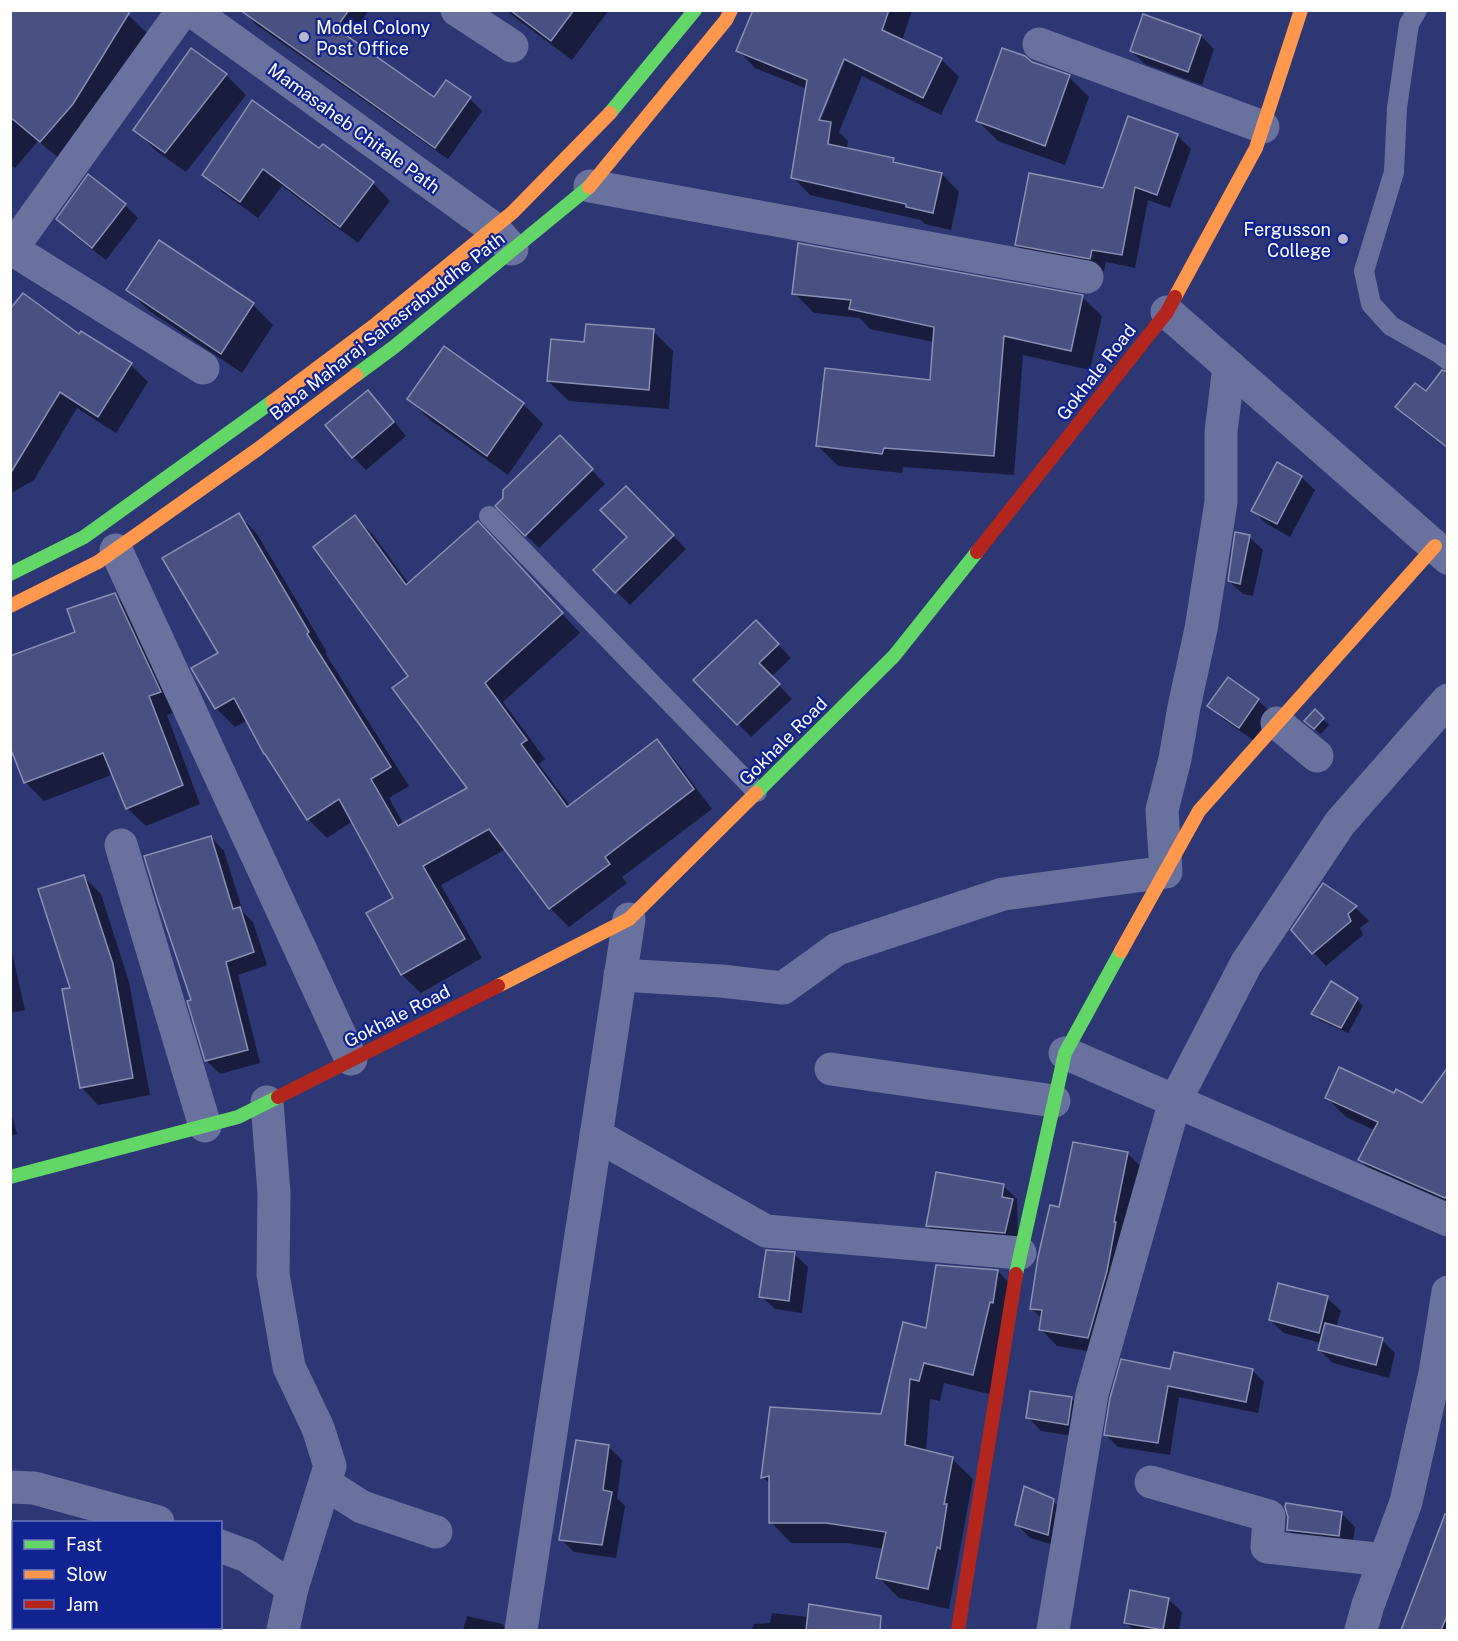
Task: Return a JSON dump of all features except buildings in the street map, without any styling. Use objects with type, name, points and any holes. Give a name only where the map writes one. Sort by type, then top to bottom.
[{"type":"street","points":[[183,10],[11,249],[203,368]]},
{"type":"street","name":"Mamasaheb Chitale Path","points":[[191,10],[503,239]]},
{"type":"street","points":[[457,10],[512,46]]},
{"type":"street","name":"Baba Maharaj Sahasrabuddhe Path","points":[[10,606],[98,562],[116,550],[258,449],[386,352],[503,239],[513,212],[619,104],[695,10]]},
{"type":"street","name":"Baba Maharaj Sahasrabuddhe Path","points":[[10,574],[84,537],[232,432],[376,324],[503,239],[590,186],[726,20],[731,10]]},
{"type":"street","name":"Gokhale Road","points":[[10,1177],[238,1117],[629,919],[894,656],[1167,312],[1256,148],[1301,10]]},
{"type":"street","points":[[1040,44],[1263,127]]},
{"type":"street","points":[[590,186],[1088,277]]},
{"type":"street","points":[[958,1630],[1020,1253],[1065,1053],[1199,811],[1277,723],[1441,552],[1167,312]]},
{"type":"street","points":[[1166,872],[1162,810],[1175,759],[1201,629],[1221,501],[1221,432],[1229,366]]},
{"type":"street","points":[[116,550],[351,1059]]},
{"type":"street","points":[[1053,1630],[1092,1394],[1175,1101],[1246,964],[1341,823],[1448,700]]},
{"type":"street","points":[[1277,723],[1317,756]]},
{"type":"street","points":[[121,845],[205,1126]]},
{"type":"street","points":[[620,975],[721,981],[783,988],[837,949],[1003,894],[1166,872]]},
{"type":"street","points":[[521,1630],[629,919]]},
{"type":"street","points":[[1065,1053],[1448,1220]]},
{"type":"street","points":[[831,1069],[1054,1101]]},
{"type":"street","points":[[267,1102],[274,1192],[273,1274],[289,1367],[318,1428],[330,1466],[292,1588],[283,1630]]},
{"type":"street","points":[[596,1135],[766,1231],[1020,1253]]},
{"type":"street","points":[[1361,1630],[1406,1502],[1435,1373],[1448,1292]]},
{"type":"street","points":[[1151,1482],[1269,1516],[1267,1547],[1385,1560]]},
{"type":"street","points":[[326,1484],[362,1507],[436,1532]]},
{"type":"street","points":[[10,1487],[34,1488],[154,1521]]},
{"type":"street","points":[[222,1547],[247,1556],[292,1588]]},
{"type":"lane","points":[[1417,10],[1410,24],[1399,98],[1394,172],[1364,271],[1371,304],[1391,326],[1440,353],[1448,360]]},
{"type":"lane","points":[[489,516],[757,792]]},
{"type":"traffic: fast","points":[[610,113],[695,10]]},
{"type":"traffic: fast","points":[[356,375],[394,347],[589,187]]},
{"type":"traffic: fast","points":[[10,574],[84,537],[273,401]]},
{"type":"traffic: fast","points":[[756,793],[894,656],[977,552]]},
{"type":"traffic: fast","points":[[1016,1274],[1065,1053],[1121,951]]},
{"type":"traffic: fast","points":[[10,1177],[238,1117],[278,1097]]},
{"type":"traffic: slow","points":[[589,187],[726,20],[731,10]]},
{"type":"traffic: slow","points":[[1175,297],[1256,148],[1301,10]]},
{"type":"traffic: slow","points":[[273,401],[376,324],[513,212],[610,113]]},
{"type":"traffic: slow","points":[[10,606],[98,562],[258,449],[356,375]]},
{"type":"traffic: slow","points":[[1121,951],[1199,811],[1435,546]]},
{"type":"traffic: slow","points":[[498,986],[629,919],[756,793]]},
{"type":"traffic: jam","points":[[977,552],[1167,312],[1175,297]]},
{"type":"traffic: jam","points":[[278,1097],[498,986]]},
{"type":"traffic: jam","points":[[958,1630],[1016,1274]]},
{"type":"place","name":"Model Colony Post Office","points":[[304,37]]},
{"type":"place","name":"Fergusson College","points":[[1343,239]]}]
